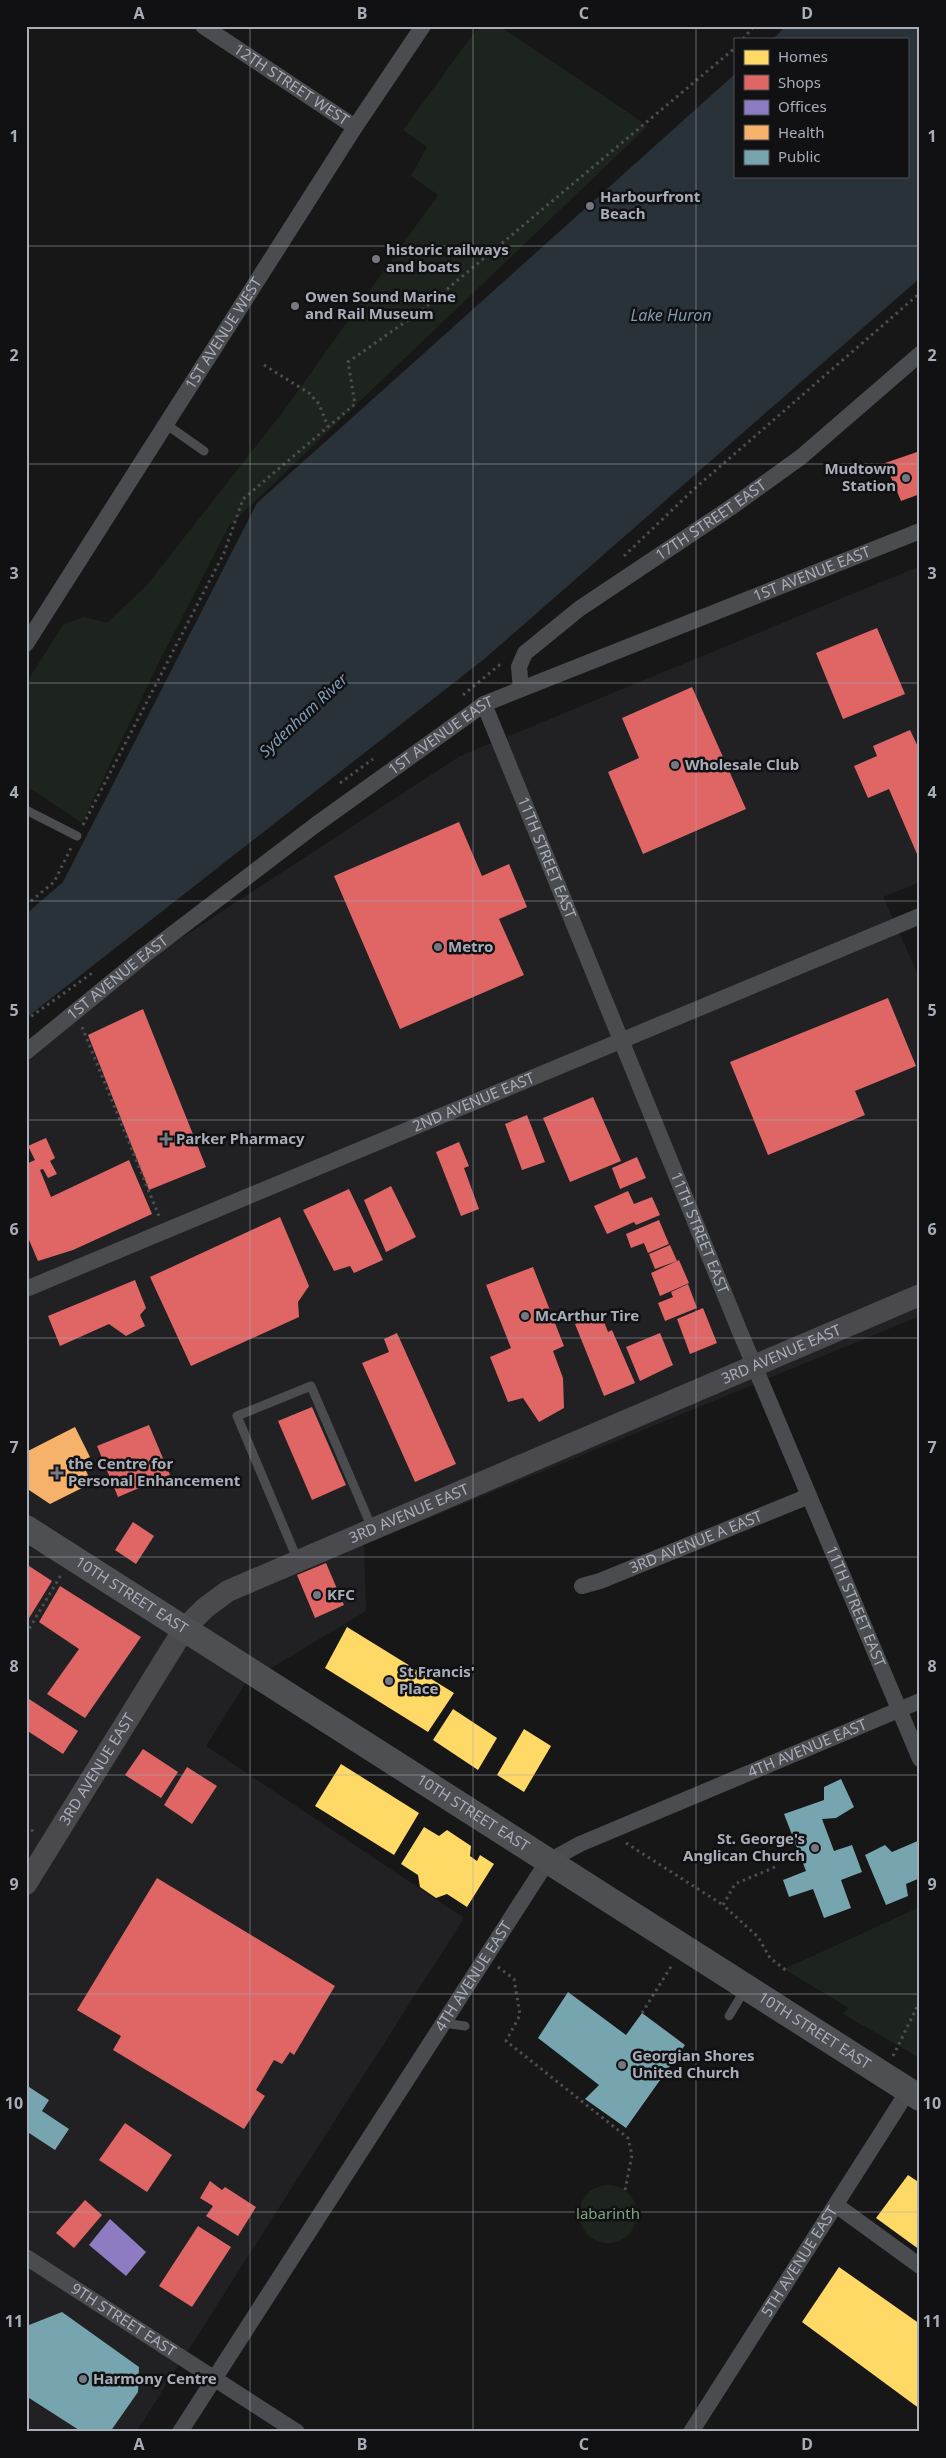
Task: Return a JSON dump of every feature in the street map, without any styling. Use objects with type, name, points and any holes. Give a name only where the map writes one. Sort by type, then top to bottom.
[{"type":"main road","name":"3RD AVENUE EAST","points":[[26,1884],[184,1629],[205,1608],[228,1591],[920,1295]]},
{"type":"main road","name":"10TH STREET EAST","points":[[26,1528],[547,1862],[914,2094]]},
{"type":"street","name":"12TH STREET WEST","points":[[203,26],[355,127]]},
{"type":"street","name":"1ST AVENUE WEST","points":[[26,644],[355,127],[422,26]]},
{"type":"street","name":"17TH STREET EAST","points":[[521,689],[519,667],[525,652],[580,609],[733,506],[801,457],[920,354]]},
{"type":"street","name":"1ST AVENUE EAST","points":[[26,1052],[75,1010],[314,826],[484,704],[920,531]]},
{"type":"street","name":"11TH STREET EAST","points":[[484,704],[754,1365],[920,1759]]},
{"type":"street","name":"2ND AVENUE EAST","points":[[26,1289],[920,916]]},
{"type":"street","name":"3RD AVENUE A EAST","points":[[582,1586],[609,1577],[809,1496]]},
{"type":"street","name":"4TH AVENUE EAST","points":[[180,2432],[547,1862],[608,1833],[920,1701]]},
{"type":"street","name":"5TH AVENUE EAST","points":[[691,2432],[836,2205],[914,2094]]},
{"type":"street","points":[[836,2205],[920,2266]]},
{"type":"street","name":"9TH STREET EAST","points":[[26,2257],[297,2432]]},
{"type":"lane","points":[[167,424],[204,451]]},
{"type":"lane","points":[[26,810],[77,836]]},
{"type":"lane","points":[[298,1561],[237,1416],[311,1386],[373,1529]]},
{"type":"lane","points":[[729,2016],[746,1988]]},
{"type":"lane","points":[[444,2023],[465,2026]]},
{"type":"path","points":[[744,38],[754,26]]},
{"type":"path","points":[[26,906],[54,882],[224,553],[243,499],[355,404],[348,362],[421,311],[734,49]]},
{"type":"path","points":[[623,557],[694,490],[920,293]]},
{"type":"path","points":[[264,365],[309,393],[319,404],[328,427]]},
{"type":"path","points":[[462,696],[506,659]]},
{"type":"path","points":[[75,1010],[165,1231]]},
{"type":"path","points":[[26,1634],[58,1579],[74,1559]]},
{"type":"path","points":[[608,1833],[723,1905],[758,1937],[770,1958],[786,1971],[784,1969]]},
{"type":"path","points":[[723,1905],[734,1884],[775,1867]]},
{"type":"path","points":[[642,2013],[683,1948]]},
{"type":"path","points":[[486,1958],[514,1979],[520,2015],[506,2041],[628,2138],[632,2155],[625,2190]]},
{"type":"path","points":[[881,2073],[892,2057],[920,2001]]},
{"type":"shaded area","points":[[920,566],[920,882],[883,897],[920,979],[920,1316],[364,1545],[366,1611],[245,1684],[206,1746],[464,1918],[136,2432],[26,2432],[26,1047],[146,961],[460,756]]},
{"type":"green space","points":[[479,26],[499,26],[648,126],[229,526],[157,666],[82,823],[26,786],[26,683],[64,624],[84,617],[107,623],[147,585],[285,409],[438,195],[411,176],[427,147],[403,130]]},
{"type":"green space","points":[[920,1907],[920,2058],[843,2014],[849,2008],[784,1969]]},
{"type":"green space","name":"labarinth","points":[[608,2185],[624,2190],[632,2198],[637,2214],[632,2230],[624,2238],[608,2243],[592,2238],[584,2230],[579,2214],[584,2198],[592,2190]]},
{"type":"water","name":"Lake Huron","points":[[786,26],[920,26],[920,278],[483,660],[26,1018],[26,914],[63,882],[257,503],[734,75],[734,178],[908,178],[908,38],[774,38]]},
{"type":"building: Homes","name":"St Francis' Place","points":[[347,1627],[454,1693],[428,1732],[325,1668]]},
{"type":"building: Homes","points":[[453,1709],[497,1738],[478,1770],[433,1740]]},
{"type":"building: Homes","points":[[524,1729],[551,1746],[524,1792],[497,1775]]},
{"type":"building: Homes","points":[[341,1764],[419,1813],[394,1855],[315,1806]]},
{"type":"building: Homes","points":[[424,1827],[439,1836],[447,1830],[471,1846],[470,1856],[477,1861],[480,1855],[494,1864],[467,1907],[447,1894],[436,1898],[420,1887],[418,1875],[401,1864]]},
{"type":"building: Homes","points":[[908,2175],[920,2183],[920,2250],[876,2218]]},
{"type":"building: Homes","points":[[839,2267],[920,2324],[920,2409],[802,2322]]},
{"type":"building: Shops","name":"Mudtown Station","points":[[920,451],[920,494],[901,501],[885,463]]},
{"type":"building: Shops","points":[[877,628],[905,694],[843,719],[816,653]]},
{"type":"building: Shops","name":"Wholesale Club","points":[[692,687],[746,809],[643,854],[608,772],[639,758],[622,718]]},
{"type":"building: Shops","points":[[910,730],[920,751],[920,861],[889,789],[868,798],[854,766],[877,756],[873,746]]},
{"type":"building: Shops","name":"Metro","points":[[459,822],[482,876],[509,864],[527,907],[499,919],[524,975],[400,1029],[334,876]]},
{"type":"building: Shops","points":[[888,998],[916,1066],[855,1091],[865,1115],[768,1155],[730,1062]]},
{"type":"building: Shops","points":[[143,1009],[206,1167],[149,1190],[88,1035]]},
{"type":"building: Shops","points":[[593,1097],[621,1161],[570,1182],[543,1118]]},
{"type":"building: Shops","points":[[527,1115],[545,1162],[522,1170],[505,1124]]},
{"type":"building: Shops","points":[[46,1138],[55,1158],[50,1161],[57,1174],[48,1178],[43,1169],[40,1170],[51,1197],[129,1160],[152,1214],[73,1250],[38,1261],[26,1233],[26,1164],[35,1160],[28,1146]]},
{"type":"building: Shops","points":[[459,1142],[469,1166],[464,1168],[479,1209],[461,1216],[436,1152]]},
{"type":"building: Shops","points":[[637,1157],[646,1178],[620,1189],[612,1168]]},
{"type":"building: Shops","points":[[391,1186],[416,1237],[386,1252],[364,1200]]},
{"type":"building: Shops","points":[[349,1189],[383,1260],[354,1273],[350,1266],[334,1271],[303,1210]]},
{"type":"building: Shops","points":[[628,1191],[634,1204],[652,1197],[660,1215],[636,1225],[634,1222],[607,1234],[594,1206]]},
{"type":"building: Shops","points":[[280,1217],[309,1286],[298,1302],[299,1317],[191,1366],[150,1277]]},
{"type":"building: Shops","points":[[659,1220],[669,1244],[648,1253],[644,1243],[631,1248],[626,1234]]},
{"type":"building: Shops","points":[[670,1245],[677,1261],[655,1269],[649,1254]]},
{"type":"building: Shops","points":[[679,1260],[689,1283],[660,1296],[651,1273]]},
{"type":"building: Shops","name":"McArthur Tire","points":[[533,1267],[564,1346],[553,1351],[563,1378],[564,1408],[539,1422],[523,1398],[508,1402],[490,1357],[511,1348],[486,1285]]},
{"type":"building: Shops","points":[[135,1280],[146,1308],[140,1315],[145,1326],[126,1336],[109,1324],[60,1346],[48,1316]]},
{"type":"building: Shops","points":[[688,1284],[697,1308],[665,1321],[658,1303],[673,1297],[671,1292]]},
{"type":"building: Shops","points":[[703,1308],[717,1343],[690,1354],[677,1319]]},
{"type":"building: Shops","points":[[601,1314],[608,1332],[612,1330],[635,1383],[604,1396],[575,1324]]},
{"type":"building: Shops","points":[[397,1333],[456,1464],[415,1482],[362,1363],[389,1352],[384,1339]]},
{"type":"building: Shops","points":[[660,1333],[673,1365],[640,1381],[626,1347]]},
{"type":"building: Shops","points":[[312,1407],[346,1485],[312,1500],[278,1421]]},
{"type":"building: Shops","points":[[149,1425],[170,1475],[118,1497],[97,1446]]},
{"type":"building: Shops","points":[[133,1522],[154,1536],[136,1564],[115,1550]]},
{"type":"building: Shops","points":[[326,1563],[344,1605],[315,1618],[297,1575]]},
{"type":"building: Shops","points":[[26,1564],[52,1581],[26,1623]]},
{"type":"building: Shops","points":[[60,1586],[141,1637],[85,1718],[47,1694],[79,1649],[39,1622]]},
{"type":"building: Shops","points":[[26,1697],[78,1731],[63,1754],[26,1730]]},
{"type":"building: Shops","points":[[143,1749],[178,1772],[161,1798],[125,1775]]},
{"type":"building: Shops","points":[[187,1767],[217,1786],[192,1824],[164,1805]]},
{"type":"building: Shops","points":[[157,1878],[335,1986],[294,2055],[290,2052],[282,2064],[274,2060],[256,2090],[265,2096],[244,2129],[113,2050],[121,2036],[77,2010]]},
{"type":"building: Shops","points":[[125,2123],[172,2155],[147,2192],[99,2160]]},
{"type":"building: Shops","points":[[210,2181],[222,2190],[225,2187],[256,2207],[238,2236],[206,2216],[213,2206],[200,2198]]},
{"type":"building: Shops","points":[[85,2200],[102,2215],[74,2248],[56,2233]]},
{"type":"building: Shops","points":[[198,2226],[231,2247],[192,2307],[159,2286]]},
{"type":"building: Offices","points":[[110,2219],[146,2252],[126,2276],[89,2245]]},
{"type":"building: Health","name":"the Centre for Personal Enhancement","points":[[75,1427],[90,1457],[81,1461],[92,1483],[50,1504],[26,1488],[26,1452]]},
{"type":"building: Public","name":"St. George's Anglican Church","points":[[841,1779],[854,1807],[836,1818],[822,1819],[834,1851],[852,1845],[862,1872],[841,1880],[851,1908],[824,1918],[813,1889],[789,1897],[783,1880],[806,1871],[784,1814],[824,1800],[824,1787]]},
{"type":"building: Public","points":[[920,1840],[920,1878],[906,1884],[908,1896],[886,1905],[865,1855],[885,1845],[892,1852]]},
{"type":"building: Public","name":"Georgian Shores United Church","points":[[568,1992],[626,2035],[642,2013],[685,2045],[626,2128],[585,2099],[599,2085],[538,2038]]},
{"type":"building: Public","points":[[26,2085],[49,2100],[42,2111],[69,2129],[55,2150],[26,2131]]},
{"type":"building: Public","name":"Harmony Centre","points":[[62,2312],[139,2367],[138,2392],[110,2432],[82,2432],[26,2396],[26,2331],[29,2325]]},
{"type":"place","name":"Harbourfront Beach","points":[[590,206]]},
{"type":"place","name":"historic railways and boats","points":[[376,259]]},
{"type":"place","name":"Owen Sound Marine and Rail Museum","points":[[295,306]]},
{"type":"place","name":"Mudtown Station","points":[[906,478]]},
{"type":"place","name":"Wholesale Club","points":[[675,765]]},
{"type":"place","name":"Metro","points":[[438,947]]},
{"type":"place","name":"Parker Pharmacy","points":[[166,1139]]},
{"type":"place","name":"McArthur Tire","points":[[525,1316]]},
{"type":"place","name":"the Centre for Personal Enhancement","points":[[57,1473]]},
{"type":"place","name":"KFC","points":[[317,1595]]},
{"type":"place","name":"St Francis' Place","points":[[389,1681]]},
{"type":"place","name":"St. George's Anglican Church","points":[[815,1848]]},
{"type":"place","name":"Georgian Shores United Church","points":[[622,2065]]},
{"type":"place","name":"Harmony Centre","points":[[83,2379]]},
{"type":"water label","name":"Sydenham River","points":[[303,715]]}]
